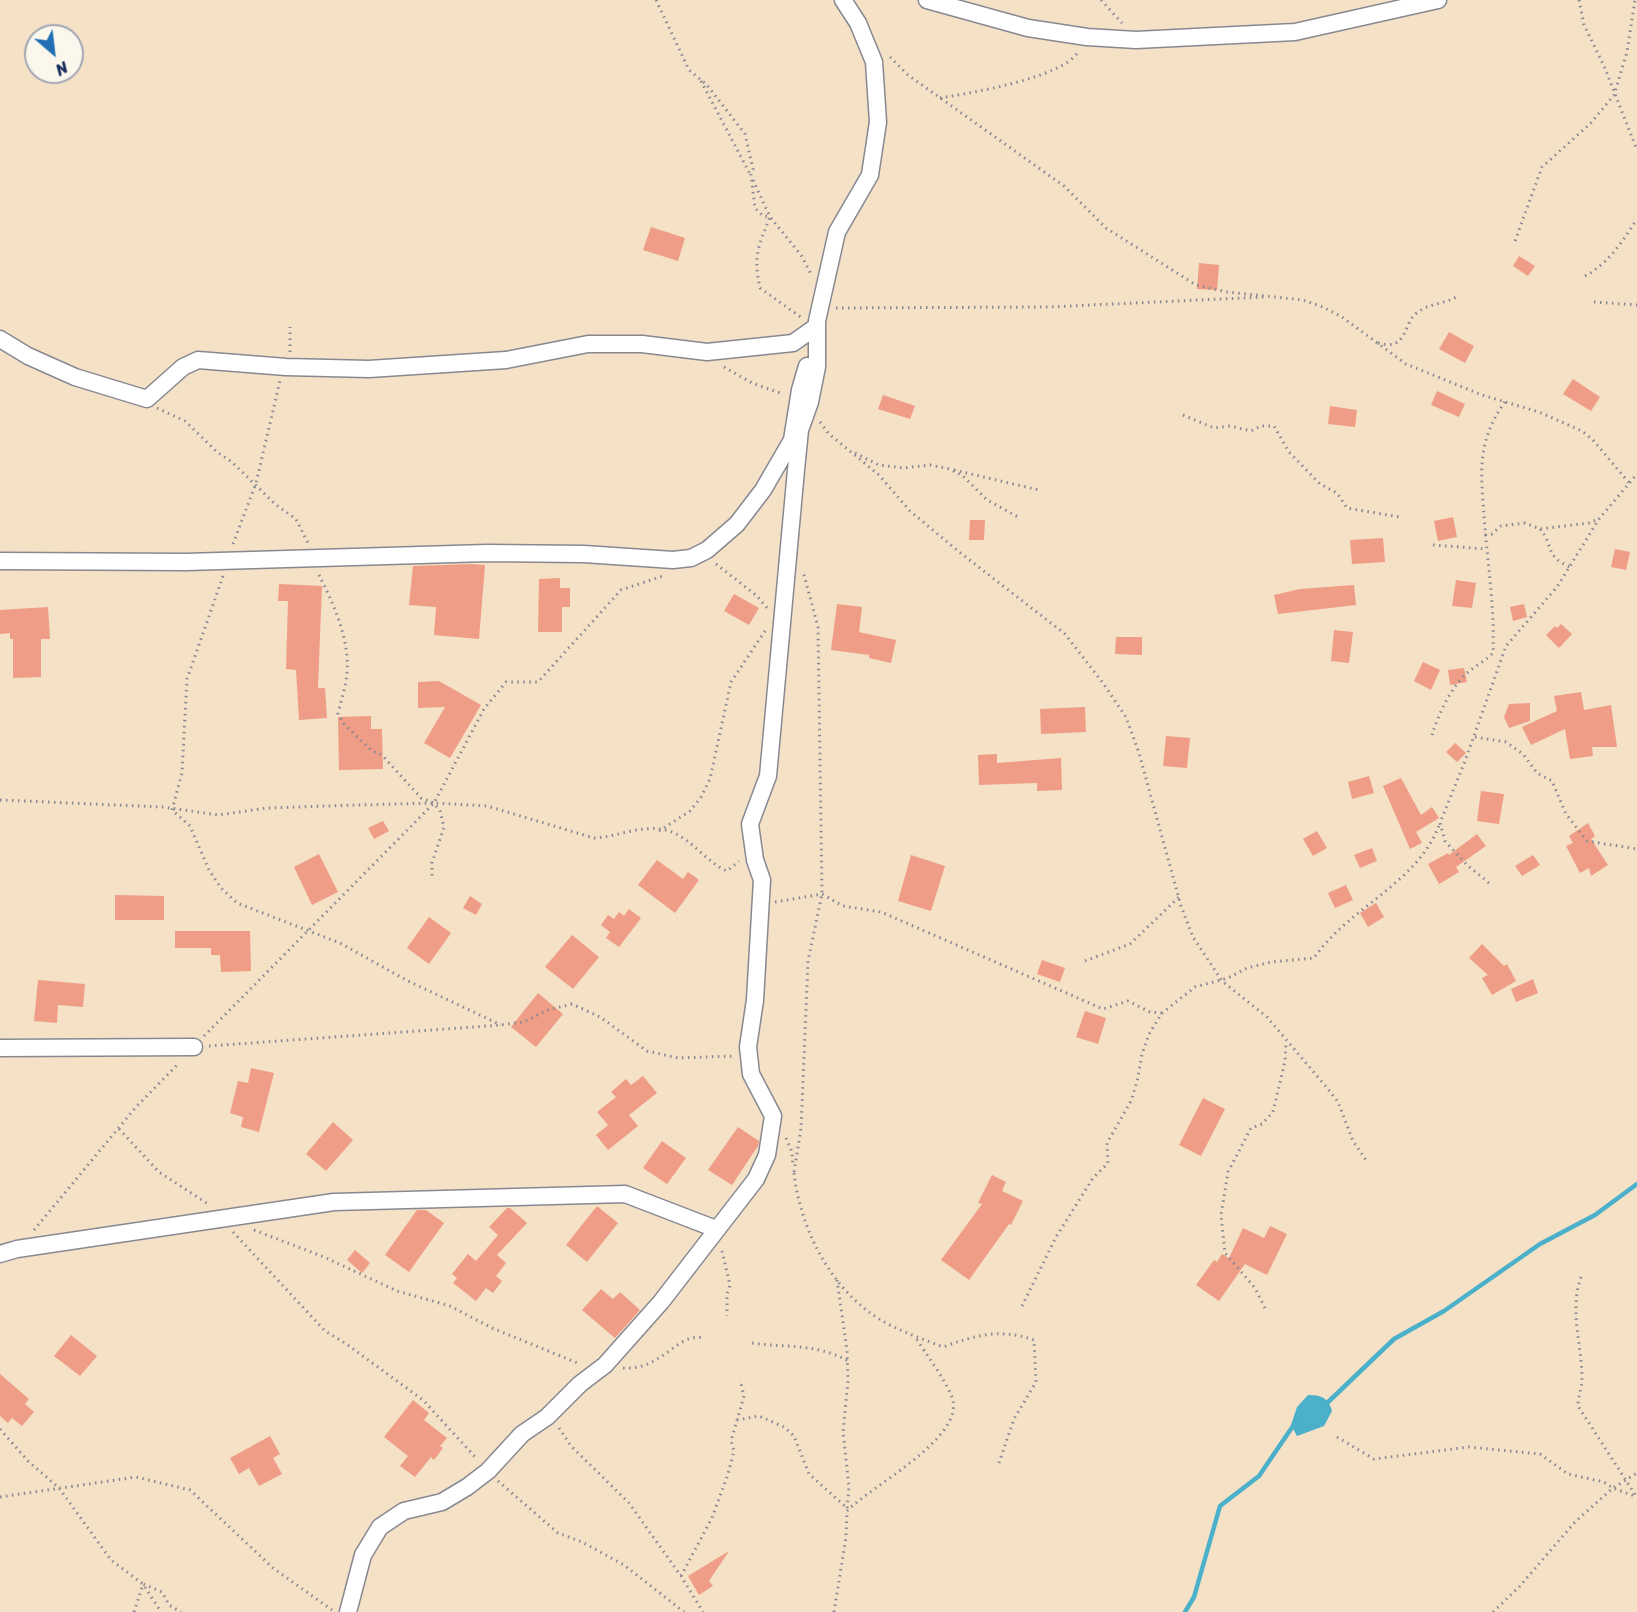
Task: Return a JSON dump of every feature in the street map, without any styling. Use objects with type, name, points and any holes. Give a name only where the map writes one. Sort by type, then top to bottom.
[{"type":"street","points":[[348,1612],[363,1555],[380,1527],[404,1511],[442,1502],[488,1472],[522,1434],[547,1417],[580,1384],[605,1365],[662,1302],[756,1179],[767,1155],[773,1116],[751,1074],[749,1055],[762,880],[755,860],[750,824],[768,776],[800,430],[817,327],[837,232],[870,175],[878,122],[874,62],[858,23],[843,0]]},
{"type":"street","points":[[927,0],[1028,28],[1087,37],[1136,40],[1295,33],[1438,0]]},
{"type":"street","points":[[0,339],[28,356],[75,377],[147,399],[183,367],[198,360],[351,370],[478,363],[588,344],[642,344],[707,352],[793,343],[817,327]]},
{"type":"street","points":[[0,561],[186,562],[313,557],[584,554],[673,560],[691,558],[707,550],[737,524],[763,490],[792,440],[803,405]]},
{"type":"street","points":[[0,1048],[194,1047]]},
{"type":"street","points":[[0,1254],[217,1213],[239,1216],[334,1202],[626,1194],[716,1229]]},
{"type":"path","points":[[656,0],[689,70],[745,134],[753,169],[751,175],[755,208],[763,216],[770,217]]},
{"type":"path","points":[[1101,0],[1136,40]]},
{"type":"path","points":[[1579,0],[1584,25],[1637,150]]},
{"type":"path","points":[[1515,241],[1542,167],[1590,124],[1614,95],[1627,52],[1635,0]]},
{"type":"path","points":[[940,98],[1008,85],[1054,70],[1075,57],[1087,37]]},
{"type":"path","points":[[883,49],[908,75],[1064,186],[1106,228],[1196,285],[1227,292],[1303,300],[1323,307],[1406,364],[1482,395],[1506,400],[1582,431],[1593,440],[1631,483],[1637,484]]},
{"type":"path","points":[[700,80],[751,175],[770,217],[801,255],[828,303],[844,306],[1048,307],[1278,297]]},
{"type":"path","points":[[770,217],[759,244],[755,264],[760,288],[817,327],[829,310],[844,306]]},
{"type":"path","points":[[1585,276],[1599,269],[1618,249],[1637,219]]},
{"type":"path","points":[[1374,341],[1387,345],[1395,344],[1402,339],[1413,316],[1419,311],[1458,297]]},
{"type":"path","points":[[1594,302],[1637,305]]},
{"type":"path","points":[[707,352],[720,365],[752,383],[781,392],[803,405],[829,434],[879,475],[910,511],[1065,634],[1126,717],[1139,753],[1188,928],[1209,965],[1222,981],[1267,1017],[1338,1102],[1353,1141],[1366,1160]]},
{"type":"path","points":[[147,399],[168,415],[185,421],[217,452],[240,469],[275,504],[296,519],[305,532],[313,557],[339,615],[346,653],[347,672],[338,714],[344,724],[372,751],[382,755],[421,798],[434,803],[444,827],[432,863],[432,876]]},
{"type":"path","points":[[1432,735],[1437,719],[1465,674],[1493,652],[1494,627],[1482,489],[1486,439],[1494,418],[1506,400]]},
{"type":"path","points":[[1182,415],[1214,428],[1230,426],[1251,431],[1261,426],[1274,426],[1289,452],[1320,484],[1337,493],[1347,508],[1400,517]]},
{"type":"path","points":[[848,450],[879,465],[903,468],[930,465],[1039,490]]},
{"type":"path","points":[[950,469],[963,476],[987,500],[1020,518]]},
{"type":"path","points":[[1022,1306],[1056,1237],[1093,1178],[1108,1162],[1107,1143],[1131,1101],[1149,1034],[1162,1013],[1195,987],[1222,981],[1247,968],[1271,962],[1314,958],[1338,930],[1389,891],[1418,862],[1433,843],[1506,646],[1557,587],[1599,519],[1637,474]]},
{"type":"path","points":[[1485,535],[1492,534],[1501,526],[1519,524],[1540,529],[1589,523],[1599,519]]},
{"type":"path","points":[[1540,529],[1545,534],[1550,553],[1570,567]]},
{"type":"path","points":[[1433,545],[1486,549]]},
{"type":"path","points":[[711,562],[719,564],[766,604],[768,615]]},
{"type":"path","points":[[794,1172],[801,1129],[808,961],[822,894],[818,627],[802,566]]},
{"type":"path","points":[[17,1249],[119,1129],[194,1047],[434,803],[484,709],[506,682],[538,682],[621,590],[668,574]]},
{"type":"path","points":[[659,831],[690,811],[702,797],[710,779],[731,681],[767,628]]},
{"type":"path","points":[[1474,737],[1506,742],[1523,754],[1537,773],[1552,781],[1566,814],[1587,841],[1637,849]]},
{"type":"path","points":[[0,800],[172,810],[218,815],[267,808],[434,803],[487,806],[594,838],[631,830],[668,831],[717,867],[727,871],[741,858]]},
{"type":"path","points":[[172,810],[190,826],[209,870],[221,888],[237,903],[340,944],[408,981],[501,1025]]},
{"type":"path","points":[[1440,823],[1445,841],[1467,865],[1490,883]]},
{"type":"path","points":[[761,904],[822,894],[843,906],[881,912],[1103,1009],[1128,1001],[1150,1012],[1162,1013]]},
{"type":"path","points":[[1085,961],[1130,944],[1179,897]]},
{"type":"path","points":[[194,1047],[501,1025],[523,1022],[548,1010],[572,1004],[600,1017],[647,1051],[678,1058],[749,1055]]},
{"type":"path","points":[[1265,1308],[1255,1288],[1225,1253],[1221,1215],[1228,1172],[1251,1128],[1262,1124],[1274,1112],[1285,1061],[1286,1041]]},
{"type":"path","points":[[773,1116],[792,1152],[797,1197],[805,1219],[837,1280],[849,1296],[875,1316],[943,1347],[972,1336],[1012,1332],[1034,1340],[1036,1382],[1014,1419],[999,1463]]},
{"type":"path","points":[[119,1129],[159,1172],[217,1213],[325,1331],[423,1400],[488,1472],[533,1514],[558,1533],[624,1565],[684,1612]]},
{"type":"path","points":[[207,1204],[217,1213]]},
{"type":"path","points":[[239,1216],[247,1226],[266,1236],[324,1257],[397,1291],[450,1306],[492,1328],[567,1360],[598,1370],[605,1365],[642,1368],[659,1360],[686,1339],[694,1336],[703,1338]]},
{"type":"path","points":[[716,1229],[730,1285],[727,1294],[727,1316]]},
{"type":"path","points":[[1581,1277],[1575,1293],[1582,1382],[1578,1406],[1637,1497]]},
{"type":"path","points":[[834,1612],[846,1537],[849,1487],[843,1432],[848,1361],[837,1280]]},
{"type":"path","points":[[847,1509],[896,1474],[936,1441],[952,1416],[953,1400],[914,1335]]},
{"type":"path","points":[[752,1343],[813,1347],[833,1353],[848,1361]]},
{"type":"path","points":[[681,1576],[720,1501],[734,1451],[731,1441],[744,1396],[740,1380]]},
{"type":"path","points":[[737,1420],[759,1416],[784,1427],[794,1436],[809,1474],[847,1509]]},
{"type":"path","points":[[547,1417],[560,1429],[571,1446],[616,1488],[681,1576],[704,1612]]},
{"type":"path","points":[[0,1429],[28,1461],[58,1488],[111,1560],[143,1584],[162,1592],[169,1605],[181,1612]]},
{"type":"path","points":[[1337,1437],[1374,1459],[1469,1447],[1498,1452],[1525,1450],[1540,1454],[1568,1474],[1604,1482],[1637,1497]]},
{"type":"path","points":[[1493,1612],[1519,1587],[1575,1522],[1613,1488],[1627,1482],[1637,1473]]},
{"type":"path","points":[[0,1497],[136,1477],[190,1490],[273,1568],[334,1612]]},
{"type":"path","points":[[134,1612],[143,1584]]},
{"type":"path","points":[[143,1584],[161,1612]]},
{"type":"water","points":[[1308,1395],[1324,1398],[1332,1411],[1324,1426],[1297,1436],[1291,1425],[1297,1407]]},
{"type":"building","points":[[651,227],[685,238],[678,261],[643,250]]},
{"type":"building","points":[[1519,256],[1535,266],[1528,276],[1513,266]]},
{"type":"building","points":[[1199,263],[1219,265],[1217,290],[1197,289]]},
{"type":"building","points":[[1449,332],[1474,346],[1465,363],[1439,349]]},
{"type":"building","points":[[1573,379],[1600,397],[1591,411],[1563,394]]},
{"type":"building","points":[[1437,391],[1465,404],[1459,417],[1431,405]]},
{"type":"building","points":[[883,395],[915,406],[910,419],[878,409]]},
{"type":"building","points":[[1330,406],[1357,410],[1355,427],[1328,424]]},
{"type":"building","points":[[1453,517],[1457,537],[1438,541],[1434,521]]},
{"type":"building","points":[[970,520],[985,520],[984,540],[969,540]]},
{"type":"building","points":[[1383,538],[1385,562],[1352,564],[1350,540]]},
{"type":"building","points":[[1615,549],[1630,552],[1626,570],[1611,567]]},
{"type":"building","points":[[485,565],[479,639],[434,635],[436,607],[409,605],[413,566]]},
{"type":"building","points":[[560,578],[560,588],[570,588],[570,607],[562,607],[562,632],[538,632],[539,579]]},
{"type":"building","points":[[1456,580],[1476,583],[1472,608],[1452,606]]},
{"type":"building","points":[[279,584],[322,586],[318,688],[325,688],[327,718],[299,720],[296,670],[286,669],[288,601],[278,601]]},
{"type":"building","points":[[1354,585],[1356,605],[1278,614],[1274,595],[1300,589]]},
{"type":"building","points":[[734,594],[759,608],[749,625],[724,611]]},
{"type":"building","points":[[837,604],[862,607],[859,632],[896,640],[891,663],[869,658],[869,655],[831,650]]},
{"type":"building","points":[[1524,604],[1527,617],[1513,621],[1510,607]]},
{"type":"building","points":[[48,607],[50,639],[41,639],[41,677],[13,678],[13,639],[10,639],[10,633],[0,634],[0,610]]},
{"type":"building","points":[[1561,624],[1572,634],[1559,648],[1546,635],[1555,626],[1557,628]]},
{"type":"building","points":[[1334,630],[1353,632],[1349,663],[1331,661]]},
{"type":"building","points":[[1116,637],[1142,637],[1142,655],[1115,654]]},
{"type":"building","points":[[1423,662],[1440,670],[1431,690],[1414,681]]},
{"type":"building","points":[[1464,668],[1467,682],[1450,685],[1448,670]]},
{"type":"building","points":[[439,681],[481,705],[450,758],[424,743],[445,707],[418,708],[418,682]]},
{"type":"building","points":[[1581,692],[1584,710],[1611,705],[1617,747],[1592,747],[1593,756],[1570,759],[1565,729],[1531,745],[1522,727],[1557,711],[1554,696]]},
{"type":"building","points":[[1530,703],[1530,721],[1509,728],[1504,717],[1509,704]]},
{"type":"building","points":[[1085,707],[1086,732],[1041,734],[1040,709]]},
{"type":"building","points":[[371,716],[371,729],[382,729],[383,769],[339,770],[338,717]]},
{"type":"building","points":[[1166,736],[1190,738],[1187,768],[1163,766]]},
{"type":"building","points":[[1455,743],[1466,753],[1457,762],[1446,752]]},
{"type":"building","points":[[997,754],[997,763],[1061,758],[1062,790],[1037,791],[1037,783],[979,785],[978,755]]},
{"type":"building","points":[[1369,776],[1374,793],[1352,799],[1348,782]]},
{"type":"building","points":[[1401,778],[1421,815],[1432,807],[1439,818],[1416,832],[1422,843],[1410,849],[1383,786]]},
{"type":"building","points":[[1481,791],[1504,794],[1499,824],[1477,821]]},
{"type":"building","points":[[383,821],[389,831],[374,839],[368,828]]},
{"type":"building","points":[[1588,823],[1595,836],[1591,839],[1608,865],[1591,876],[1589,868],[1580,873],[1566,846],[1573,843],[1569,836]]},
{"type":"building","points":[[1317,831],[1327,848],[1313,856],[1303,839]]},
{"type":"building","points":[[1477,834],[1486,846],[1456,867],[1459,872],[1439,884],[1428,864],[1448,853],[1449,855]]},
{"type":"building","points":[[1372,848],[1377,861],[1360,868],[1354,855]]},
{"type":"building","points":[[319,854],[338,892],[312,905],[294,867]]},
{"type":"building","points":[[911,855],[945,866],[931,911],[898,901]]},
{"type":"building","points":[[1533,855],[1540,865],[1522,876],[1515,866]]},
{"type":"building","points":[[657,860],[683,879],[688,872],[699,880],[675,913],[638,885]]},
{"type":"building","points":[[1346,885],[1353,900],[1335,908],[1328,893]]},
{"type":"building","points":[[115,895],[164,896],[164,920],[115,920]]},
{"type":"building","points":[[470,896],[482,904],[476,915],[463,908]]},
{"type":"building","points":[[1376,903],[1384,917],[1368,927],[1360,913]]},
{"type":"building","points":[[629,909],[641,918],[619,947],[606,938],[610,932],[601,925],[608,915],[614,919],[619,912],[624,916]]},
{"type":"building","points":[[429,917],[451,933],[429,964],[407,948]]},
{"type":"building","points":[[175,931],[250,931],[251,971],[221,972],[220,955],[211,955],[211,948],[175,948]]},
{"type":"building","points":[[572,935],[599,957],[573,989],[545,967]]},
{"type":"building","points":[[1482,944],[1504,966],[1507,964],[1516,981],[1492,995],[1482,978],[1488,975],[1469,958]]},
{"type":"building","points":[[1042,960],[1065,968],[1060,982],[1037,974]]},
{"type":"building","points":[[1533,979],[1538,993],[1516,1002],[1511,989]]},
{"type":"building","points":[[38,980],[85,984],[83,1007],[58,1005],[57,1023],[34,1021]]},
{"type":"building","points":[[538,993],[563,1014],[536,1047],[511,1027]]},
{"type":"building","points":[[1085,1011],[1106,1018],[1098,1044],[1076,1037]]},
{"type":"building","points":[[251,1068],[274,1073],[259,1132],[241,1127],[243,1117],[230,1113],[238,1081],[248,1083]]},
{"type":"building","points":[[643,1076],[657,1093],[629,1115],[638,1126],[608,1150],[596,1135],[608,1125],[597,1112],[616,1097],[611,1092],[626,1079],[631,1085]]},
{"type":"building","points":[[1203,1098],[1225,1109],[1201,1156],[1179,1145]]},
{"type":"building","points":[[333,1122],[353,1140],[326,1171],[306,1154]]},
{"type":"building","points":[[738,1127],[759,1141],[732,1185],[708,1170]]},
{"type":"building","points":[[662,1141],[686,1158],[667,1184],[643,1168]]},
{"type":"building","points":[[992,1175],[1006,1182],[1002,1191],[1023,1201],[1011,1225],[1009,1224],[969,1280],[941,1260],[982,1204],[978,1203]]},
{"type":"building","points":[[597,1206],[618,1223],[587,1262],[566,1245]]},
{"type":"building","points":[[507,1208],[527,1223],[497,1255],[506,1263],[496,1276],[502,1281],[493,1293],[486,1288],[476,1301],[453,1283],[457,1278],[452,1274],[468,1254],[476,1261],[498,1235],[489,1227]]},
{"type":"building","points":[[417,1210],[426,1210],[444,1223],[409,1272],[385,1255]]},
{"type":"building","points":[[1270,1226],[1287,1234],[1267,1275],[1245,1264],[1219,1301],[1196,1285],[1214,1260],[1217,1262],[1222,1254],[1229,1258],[1243,1228],[1264,1238]]},
{"type":"building","points":[[355,1250],[370,1263],[362,1273],[347,1260]]},
{"type":"building","points":[[601,1289],[613,1299],[620,1292],[640,1310],[615,1338],[582,1310]]},
{"type":"building","points":[[71,1335],[97,1356],[80,1376],[54,1356]]},
{"type":"building","points":[[0,1374],[29,1399],[25,1404],[34,1412],[22,1426],[12,1418],[8,1423],[0,1416]]},
{"type":"building","points":[[413,1400],[429,1413],[424,1420],[447,1438],[440,1446],[443,1448],[434,1460],[431,1457],[415,1477],[400,1466],[408,1456],[384,1437]]},
{"type":"building","points":[[270,1436],[280,1454],[273,1458],[282,1474],[259,1486],[249,1468],[239,1474],[230,1458]]},
{"type":"building","points":[[729,1551],[709,1581],[713,1586],[699,1595],[688,1576]]},
{"type":"waterway","points":[[1325,1405],[1394,1339],[1444,1311],[1540,1244],[1595,1215],[1637,1184]]},
{"type":"waterway","points":[[1185,1612],[1194,1597],[1220,1506],[1259,1476],[1295,1423]]}]
